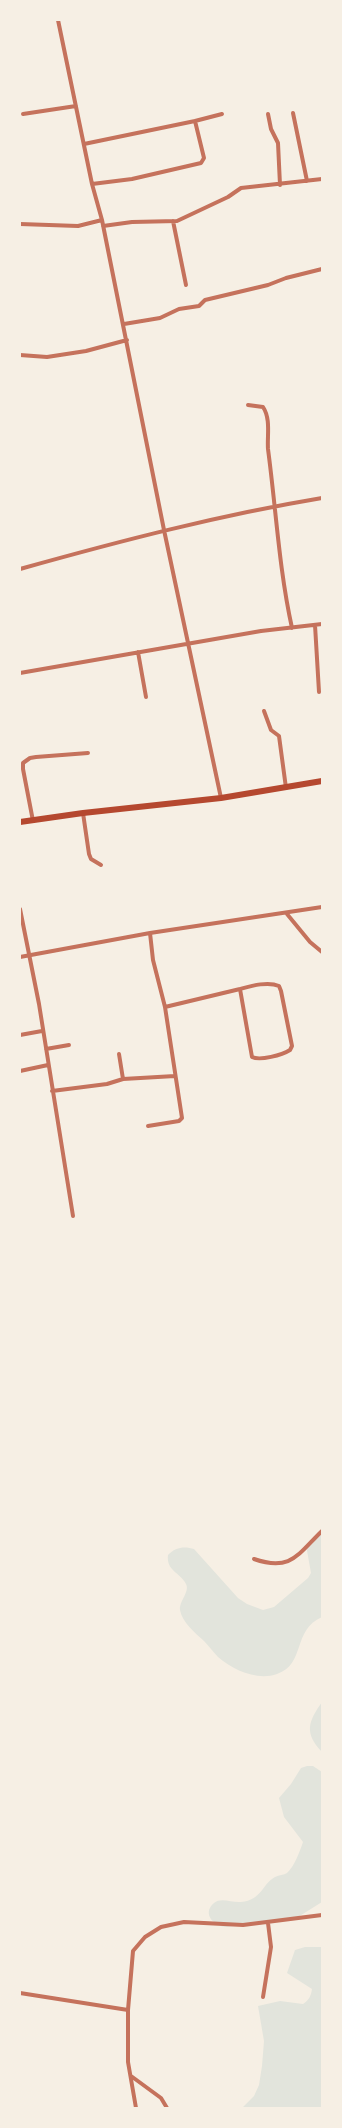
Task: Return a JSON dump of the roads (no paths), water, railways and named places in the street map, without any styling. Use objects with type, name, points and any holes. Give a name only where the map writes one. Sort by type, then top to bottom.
[{"type":"main road","points":[[20,822],[83,813],[221,798],[322,782]]},
{"type":"street","points":[[60,20],[92,184],[102,220],[124,324],[164,530],[221,798]]},
{"type":"street","points":[[23,114],[76,106]]},
{"type":"street","points":[[84,144],[222,114]]},
{"type":"street","points":[[268,114],[271,129],[278,142],[280,185]]},
{"type":"street","points":[[293,114],[307,181]]},
{"type":"street","points":[[92,184],[132,179],[201,163],[204,158],[195,121]]},
{"type":"street","points":[[103,226],[132,222],[173,221],[190,216],[241,188],[280,185],[322,179]]},
{"type":"street","points":[[20,224],[78,226],[102,220]]},
{"type":"street","points":[[173,221],[186,285]]},
{"type":"street","points":[[124,324],[160,318],[179,309],[199,306],[205,300],[211,298],[268,285],[286,278],[322,269]]},
{"type":"street","points":[[20,355],[48,357],[86,351],[127,340]]},
{"type":"street","points":[[248,406],[263,408],[266,412],[283,589],[292,628]]},
{"type":"street","points":[[20,569],[164,530],[275,506],[322,498]]},
{"type":"street","points":[[20,673],[261,631],[322,624]]},
{"type":"street","points":[[315,625],[319,692]]},
{"type":"street","points":[[138,652],[146,697]]},
{"type":"street","points":[[264,711],[271,730],[279,736],[286,788]]},
{"type":"street","points":[[33,821],[22,768],[25,760],[36,757],[88,753]]},
{"type":"street","points":[[83,813],[89,854],[91,859],[101,864]]},
{"type":"street","points":[[20,957],[150,933],[287,914],[322,907]]},
{"type":"street","points":[[20,909],[46,1049],[73,1216]]},
{"type":"street","points":[[287,914],[310,942],[322,952]]},
{"type":"street","points":[[148,1126],[181,1120],[182,1116],[165,1007],[153,960],[150,933]]},
{"type":"street","points":[[165,1007],[240,989],[274,984],[279,986],[292,1046],[290,1050],[268,1056],[254,1058],[252,1056],[240,989]]},
{"type":"street","points":[[20,1034],[42,1031]]},
{"type":"street","points":[[46,1049],[69,1045]]},
{"type":"street","points":[[119,1054],[123,1079]]},
{"type":"street","points":[[20,1071],[48,1065]]},
{"type":"street","points":[[52,1091],[107,1084],[123,1079],[175,1076]]},
{"type":"street","points":[[254,1559],[274,1564],[285,1564],[294,1558],[322,1531]]},
{"type":"street","points":[[136,2108],[127,2046],[128,2010],[133,1951],[138,1944],[154,1931],[172,1923],[184,1922],[230,1925],[268,1923],[322,1915]]},
{"type":"street","points":[[263,1997],[271,1947],[268,1923]]},
{"type":"street","points":[[20,1993],[128,2010]]},
{"type":"street","points":[[131,2076],[161,2098],[167,2108]]}]
